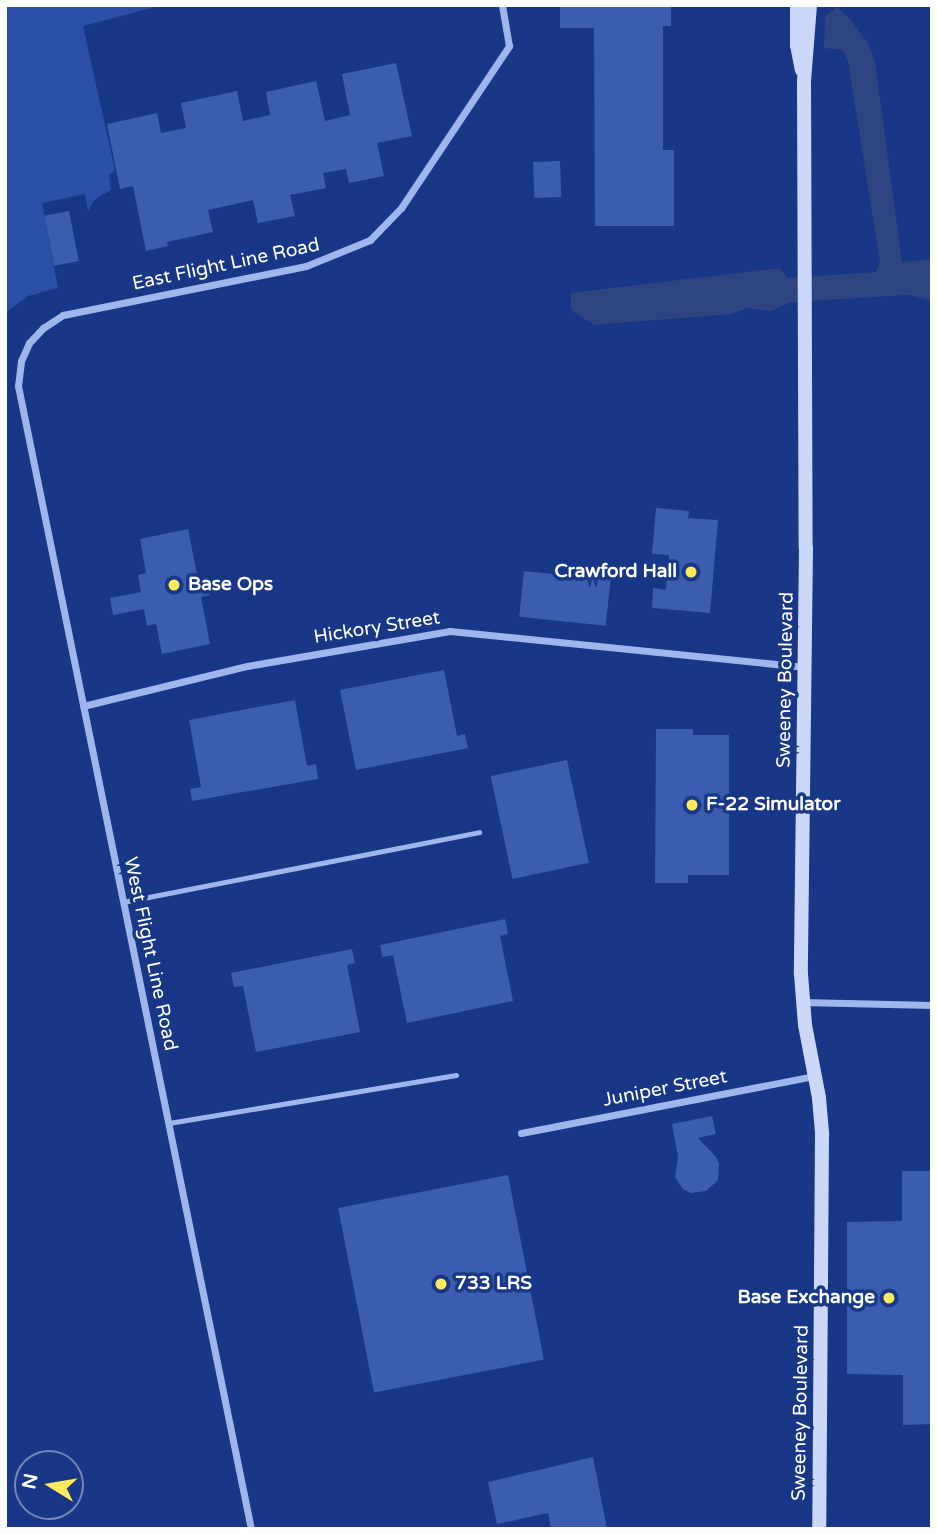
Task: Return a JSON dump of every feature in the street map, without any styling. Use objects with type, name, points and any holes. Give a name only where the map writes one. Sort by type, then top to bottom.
[{"type":"main road","name":"Sweeney Boulevard","points":[[797,5],[797,45],[804,82]]},
{"type":"main road","name":"Sweeney Boulevard","points":[[810,5],[804,82],[806,307],[802,1002],[822,1135],[819,1529]]},
{"type":"street","name":"East Flight Line Road","points":[[18,386],[21,361],[29,343],[43,328],[64,316],[306,266],[370,240],[401,208],[509,46],[502,5]]},
{"type":"street","name":"West Flight Line Road","points":[[18,386],[251,1529]]},
{"type":"street","name":"Hickory Street","points":[[83,706],[247,666],[450,631],[805,667]]},
{"type":"street","points":[[802,1002],[932,1004]]},
{"type":"street","name":"Juniper Street","points":[[521,1133],[814,1076]]},
{"type":"lane","points":[[123,902],[479,832]]},
{"type":"lane","points":[[169,1123],[456,1075]]},
{"type":"shaded area","points":[[5,5],[163,5],[83,26],[115,170],[109,175],[111,190],[94,200],[88,211],[85,194],[42,203],[58,288],[28,296],[5,313]]},
{"type":"shaded area","points":[[837,7],[868,43],[875,62],[902,262],[932,259],[932,300],[907,295],[824,300],[789,303],[771,311],[747,308],[732,314],[594,325],[571,310],[571,293],[779,268],[788,278],[876,272],[880,262],[848,62],[843,50],[824,48],[825,16]]},
{"type":"building","points":[[560,5],[671,5],[671,26],[663,26],[663,150],[674,150],[674,226],[595,226],[594,28],[560,28]]},
{"type":"building","points":[[396,63],[412,136],[377,143],[384,176],[349,183],[346,169],[323,173],[326,188],[290,195],[295,216],[258,223],[253,200],[208,210],[213,232],[167,242],[168,246],[146,251],[133,186],[120,189],[107,124],[157,113],[161,133],[186,128],[181,103],[237,91],[243,121],[270,115],[266,92],[316,81],[325,121],[350,115],[342,74]]},
{"type":"building","points":[[560,161],[561,197],[534,198],[533,162]]},
{"type":"building","points":[[69,211],[79,261],[54,266],[44,216]]},
{"type":"building","name":"Crawford Hall","points":[[656,508],[689,511],[688,518],[718,520],[710,613],[652,608],[653,588],[666,590],[669,555],[652,554]]},
{"type":"building","name":"Base Ops","points":[[188,529],[198,579],[206,577],[210,595],[201,597],[210,644],[162,654],[156,624],[147,626],[144,609],[113,615],[110,598],[141,592],[138,575],[146,573],[140,539]]},
{"type":"building","points":[[524,571],[611,580],[606,626],[519,617]]},
{"type":"building","points":[[444,670],[457,736],[465,734],[468,748],[356,770],[340,690]]},
{"type":"building","points":[[295,700],[307,766],[316,764],[318,779],[192,801],[190,789],[201,787],[189,720]]},
{"type":"building","name":"F-22 Simulator","points":[[656,729],[693,729],[693,735],[729,735],[729,875],[688,875],[688,883],[655,883]]},
{"type":"building","points":[[567,760],[589,863],[513,879],[491,776]]},
{"type":"building","points":[[505,919],[508,934],[500,936],[513,1001],[407,1023],[393,955],[382,957],[380,945]]},
{"type":"building","points":[[352,949],[355,963],[347,965],[360,1032],[256,1052],[243,986],[234,987],[231,973]]},
{"type":"building","points":[[712,1116],[716,1134],[698,1138],[716,1157],[719,1164],[718,1180],[706,1191],[691,1193],[683,1189],[675,1177],[678,1157],[672,1124]]},
{"type":"building","name":"Base Exchange","points":[[902,1171],[932,1171],[932,1424],[903,1425],[903,1375],[847,1374],[847,1222],[902,1221]]},
{"type":"building","name":"733 LRS","points":[[508,1175],[544,1360],[374,1393],[338,1208]]},
{"type":"building","points":[[593,1457],[607,1529],[551,1529],[548,1513],[497,1524],[488,1482]]},
{"type":"place","name":"Crawford Hall","points":[[691,572]]},
{"type":"place","name":"Base Ops","points":[[174,585]]},
{"type":"place","name":"F-22 Simulator","points":[[692,805]]},
{"type":"place","name":"733 LRS","points":[[441,1284]]},
{"type":"place","name":"Base Exchange","points":[[889,1298]]}]
